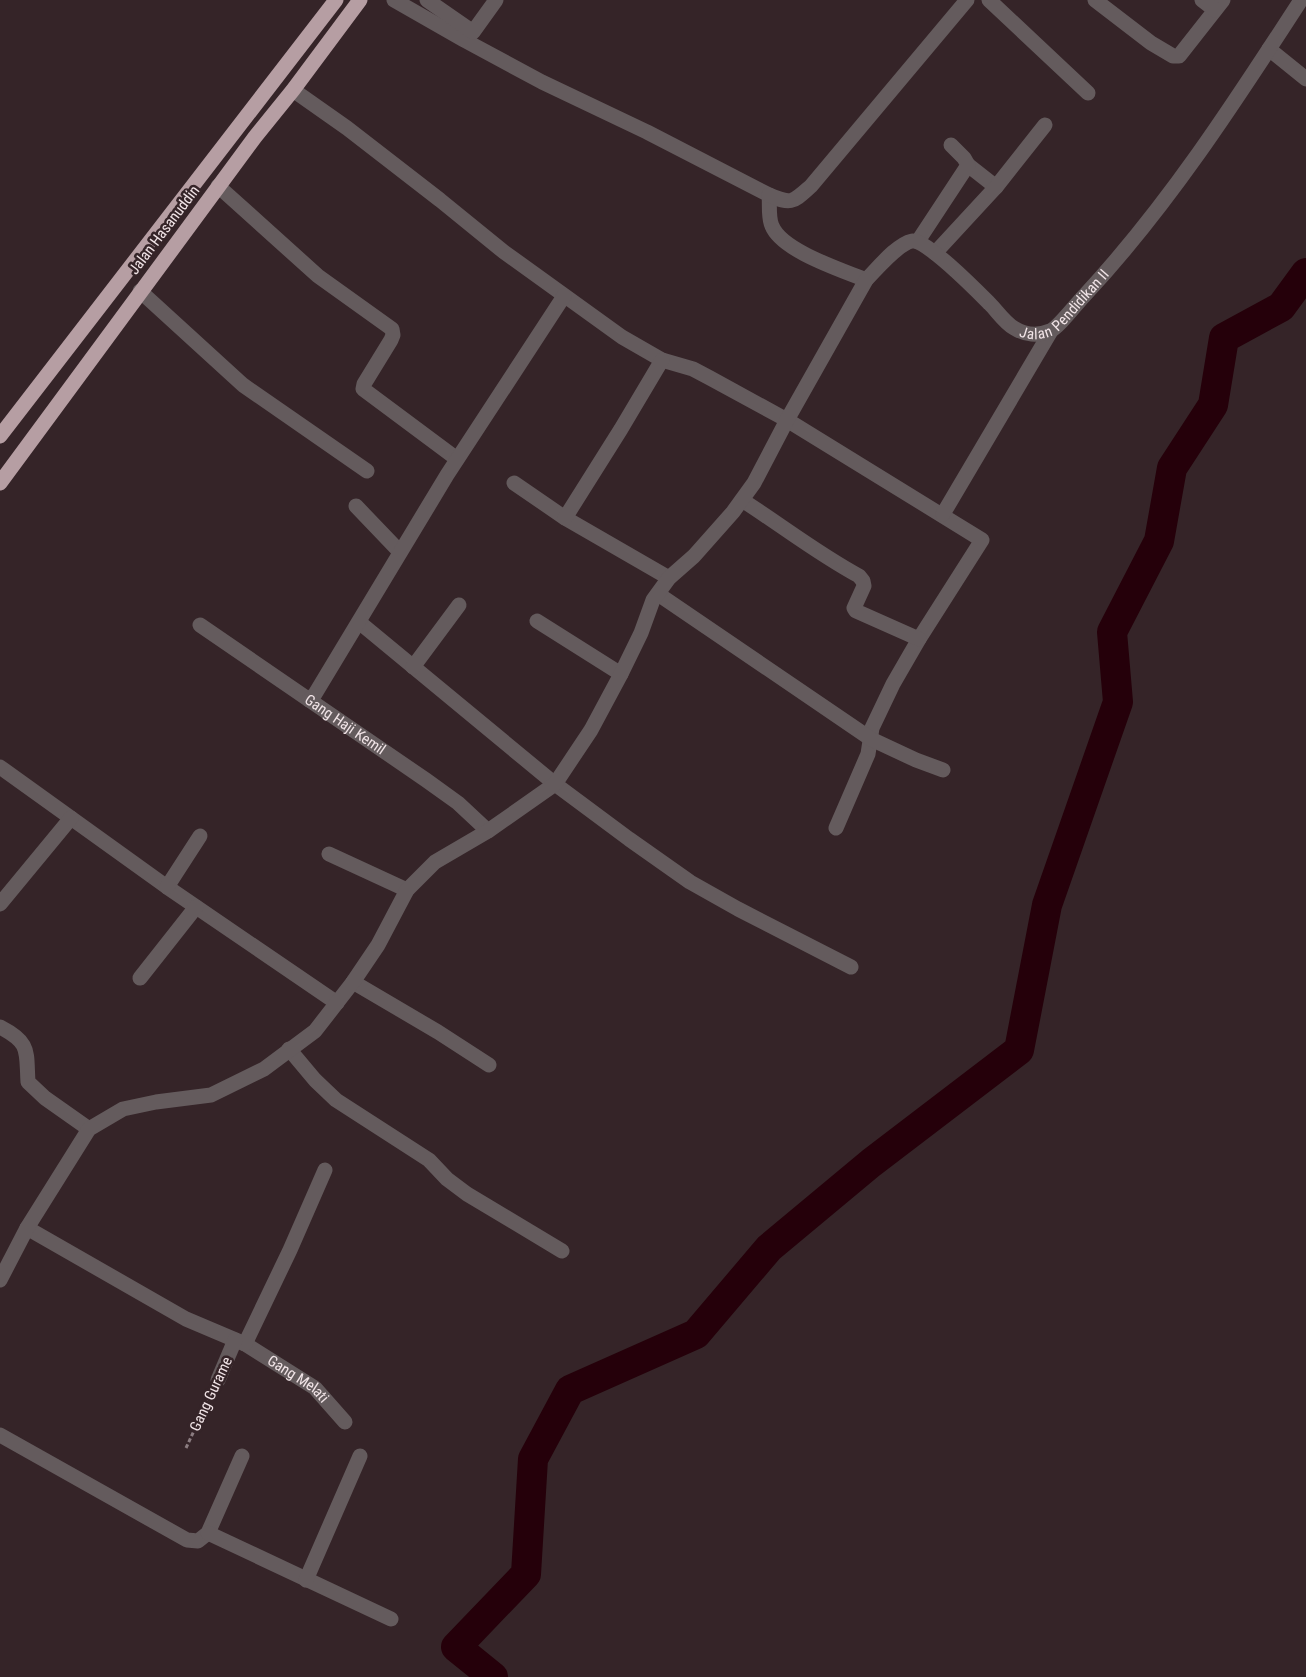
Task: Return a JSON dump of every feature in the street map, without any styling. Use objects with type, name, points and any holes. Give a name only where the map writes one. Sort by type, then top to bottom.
[{"type":"highway","name":"Jalan Hasanuddin","points":[[0,436],[336,0]]},
{"type":"highway","name":"Jalan Hasanuddin","points":[[0,483],[218,186],[360,0]]},
{"type":"street","points":[[394,0],[542,82],[647,132],[784,202],[795,200],[812,186],[967,0]]},
{"type":"street","points":[[427,0],[473,32],[496,0]]},
{"type":"street","points":[[989,0],[1088,93]]},
{"type":"street","points":[[1095,0],[1152,43],[1173,56],[1180,56],[1219,5],[1202,0]]},
{"type":"street","name":"Jalan Pendidikan II","points":[[918,241],[935,253],[981,294],[1014,328],[1032,336],[1051,331],[1113,265],[1190,164],[1269,49],[1300,0]]},
{"type":"street","points":[[1269,49],[1306,78]]},
{"type":"street","points":[[293,90],[347,128],[504,252],[622,337],[662,360],[693,369],[787,420],[943,514],[982,540],[897,677],[872,728],[868,754],[836,828]]},
{"type":"street","points":[[935,253],[996,187],[1045,125]]},
{"type":"street","points":[[952,145],[964,158],[968,166],[996,187]]},
{"type":"street","points":[[0,1280],[28,1228],[89,1130],[122,1109],[156,1102],[211,1095],[264,1069],[315,1031],[353,982],[378,945],[407,890],[435,862],[488,831],[555,784],[591,730],[641,633],[654,600],[669,578],[694,556],[742,500],[754,483],[787,420],[866,280],[901,247],[911,241],[918,241],[968,166]]},
{"type":"street","points":[[218,186],[318,276],[392,330],[391,340],[364,384],[363,389],[457,459]]},
{"type":"street","points":[[769,194],[772,226],[784,241],[812,258],[866,280]]},
{"type":"street","points":[[140,291],[243,385],[367,471]]},
{"type":"street","points":[[309,700],[315,694],[457,459],[564,296]]},
{"type":"street","points":[[943,514],[1051,331]]},
{"type":"street","points":[[565,518],[621,430],[662,360]]},
{"type":"street","points":[[514,483],[565,518],[669,578]]},
{"type":"street","points":[[742,500],[778,522],[826,558],[859,576],[864,586],[855,604],[854,608],[856,611],[919,639]]},
{"type":"street","points":[[356,506],[400,552]]},
{"type":"street","points":[[658,594],[870,739],[943,770]]},
{"type":"street","points":[[413,667],[459,605]]},
{"type":"street","points":[[537,621],[621,674]]},
{"type":"street","points":[[359,622],[555,784],[690,882],[851,967]]},
{"type":"street","name":"Gang Haji Kemil","points":[[200,625],[458,803],[488,831]]},
{"type":"street","points":[[0,767],[167,887],[337,1003]]},
{"type":"street","points":[[0,904],[71,818]]},
{"type":"street","points":[[167,887],[200,836]]},
{"type":"street","points":[[329,854],[407,890]]},
{"type":"street","points":[[140,978],[196,906]]},
{"type":"street","points":[[353,982],[438,1032],[489,1065]]},
{"type":"street","points":[[0,1027],[23,1042],[26,1053],[28,1082],[45,1098],[89,1130]]},
{"type":"street","points":[[289,1049],[315,1080],[336,1100],[429,1160],[447,1179],[466,1194],[562,1252]]},
{"type":"street","name":"Gang Gurame","points":[[218,1380],[290,1250],[325,1170]]},
{"type":"street","name":"Gang Melati","points":[[28,1228],[186,1319],[240,1342],[316,1388],[345,1422]]},
{"type":"street","points":[[0,1434],[187,1540],[198,1541],[208,1533],[242,1456]]},
{"type":"street","points":[[306,1580],[360,1456]]},
{"type":"street","points":[[208,1533],[391,1619]]},
{"type":"path","name":"Gang Gurame","points":[[186,1448],[218,1380]]},
{"type":"waterway","points":[[493,1677],[456,1647],[526,1574],[533,1459],[570,1390],[696,1334],[769,1248],[871,1163],[1019,1050],[1047,905],[1118,702],[1112,632],[1159,541],[1172,468],[1213,405],[1224,338],[1281,307],[1306,273]]}]
